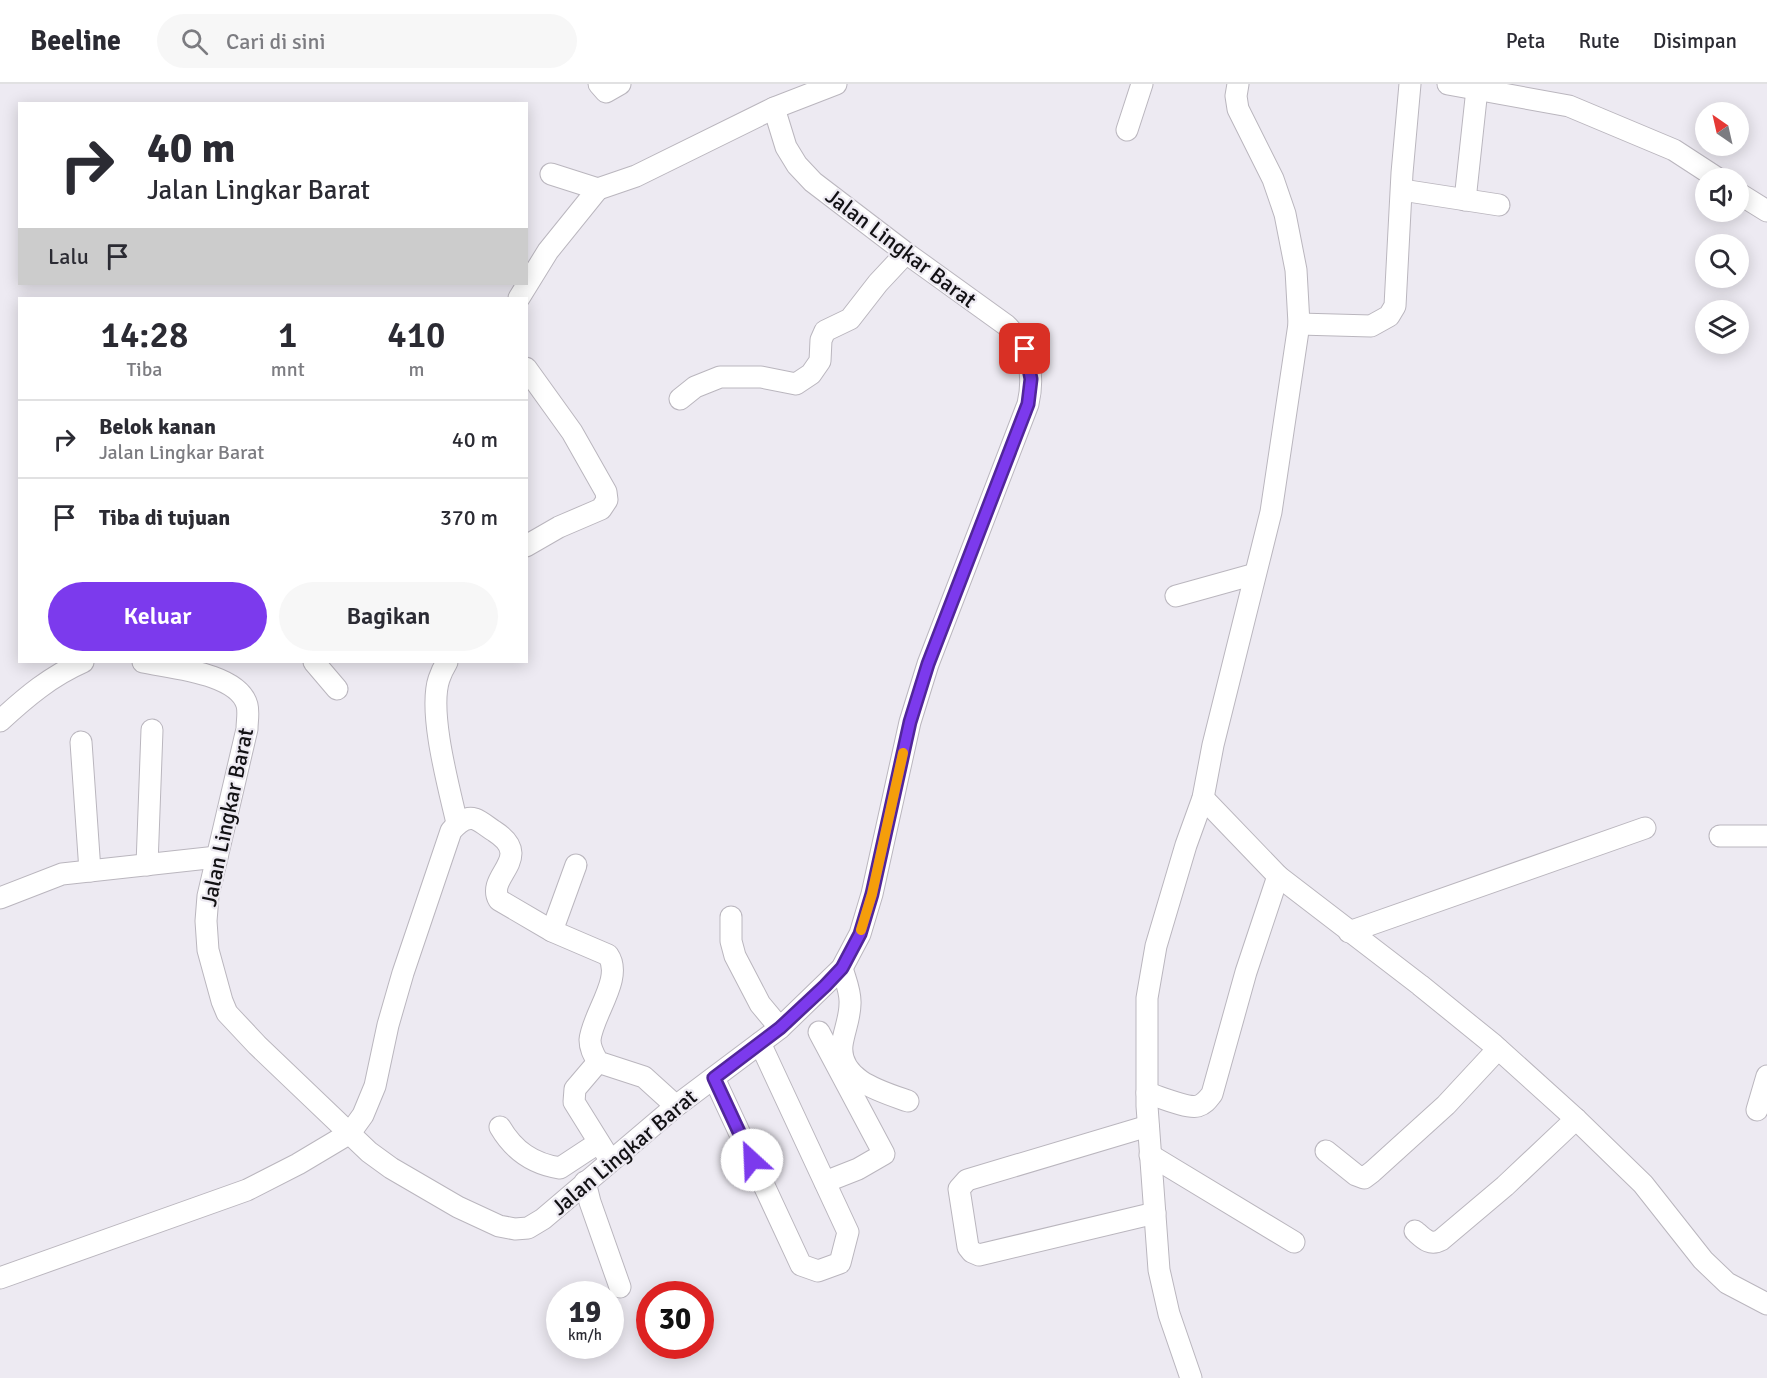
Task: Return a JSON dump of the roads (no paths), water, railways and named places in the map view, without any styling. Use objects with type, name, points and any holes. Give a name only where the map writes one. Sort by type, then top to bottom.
[{"type":"street","points":[[599,84],[606,92],[620,84]]},
{"type":"street","points":[[528,283],[548,251],[598,189],[636,176],[774,108],[836,84]]},
{"type":"street","points":[[1127,130],[1142,84]]},
{"type":"street","points":[[1191,1378],[1169,1314],[1159,1270],[1148,1126],[1147,998],[1156,946],[1186,844],[1203,798],[1213,745],[1271,512],[1299,324],[1296,270],[1285,214],[1274,179],[1258,144],[1223,84]]},
{"type":"street","points":[[1238,84],[1236,96],[1238,109]]},
{"type":"street","points":[[1299,324],[1371,326],[1389,316],[1395,306],[1410,84]]},
{"type":"street","points":[[1448,84],[1569,106],[1674,150],[1702,168]]},
{"type":"street","points":[[1465,200],[1477,89]]},
{"type":"street","name":"Jalan Lingkar Barat","points":[[148,663],[212,677],[232,685],[246,704],[247,729],[208,896],[206,921],[213,975],[227,1013],[256,1045],[369,1152],[391,1168],[481,1219],[515,1229],[528,1228],[543,1219],[585,1182],[604,1151],[676,1107],[788,1021],[842,968],[860,934],[872,894],[910,722],[928,664],[1028,404],[1031,379],[1025,349],[1006,325],[813,182],[797,165],[786,147],[774,108]]},
{"type":"street","points":[[551,174],[598,189]]},
{"type":"street","points":[[1402,190],[1499,205]]},
{"type":"street","points":[[1749,196],[1765,202]]},
{"type":"street","points":[[680,399],[695,387],[720,377],[761,377],[796,384],[804,380],[820,361],[821,340],[825,330],[850,319],[878,283],[906,253]]},
{"type":"street","points":[[528,371],[572,432],[606,492],[607,501],[590,515],[559,527],[528,545]]},
{"type":"street","points":[[1176,596],[1255,574]]},
{"type":"street","points":[[0,721],[31,692],[62,671],[81,663]]},
{"type":"street","points":[[315,663],[337,689]]},
{"type":"street","points":[[446,663],[438,680],[439,739],[457,823]]},
{"type":"street","points":[[147,865],[152,730]]},
{"type":"street","points":[[81,742],[90,871]]},
{"type":"street","points":[[1203,798],[1278,876],[1420,985],[1498,1049],[1576,1119],[1643,1184],[1703,1260],[1727,1283],[1767,1304]]},
{"type":"street","points":[[0,1278],[248,1190],[350,1133],[363,1115],[375,1086],[388,1024],[403,973],[451,831],[457,823],[465,819],[474,818],[505,838],[512,853],[496,889],[496,895],[504,904],[552,931],[608,955],[614,966],[590,1039],[591,1051],[598,1062],[644,1077],[676,1107]]},
{"type":"street","points":[[1349,932],[1645,828]]},
{"type":"street","points":[[1720,836],[1767,836]]},
{"type":"street","points":[[0,898],[62,874],[217,857]]},
{"type":"street","points":[[552,931],[576,865]]},
{"type":"street","points":[[1147,1093],[1191,1107],[1206,1102],[1212,1094],[1246,972],[1278,876]]},
{"type":"street","points":[[731,917],[731,941],[735,956],[760,1004],[788,1021],[819,1032],[842,1047]]},
{"type":"street","points":[[842,968],[849,989],[850,1003],[842,1047],[844,1061],[854,1075],[875,1089],[908,1101]]},
{"type":"street","points":[[819,1032],[884,1154],[858,1169],[825,1182]]},
{"type":"street","points":[[714,1078],[801,1265],[818,1271],[840,1263],[848,1232],[760,1043]]},
{"type":"street","points":[[1326,1151],[1356,1175],[1364,1178],[1446,1105],[1498,1049]]},
{"type":"street","points":[[500,1127],[515,1148],[547,1166],[560,1168],[604,1151],[574,1102],[575,1089],[598,1062]]},
{"type":"street","points":[[1757,1110],[1767,1076]]},
{"type":"street","points":[[1415,1232],[1429,1243],[1441,1240],[1505,1186],[1576,1119]]},
{"type":"street","points":[[1148,1126],[967,1180],[959,1189],[968,1247],[979,1255],[1155,1213]]},
{"type":"street","points":[[1150,1155],[1294,1242]]},
{"type":"street","points":[[585,1182],[590,1203],[618,1281]]}]
